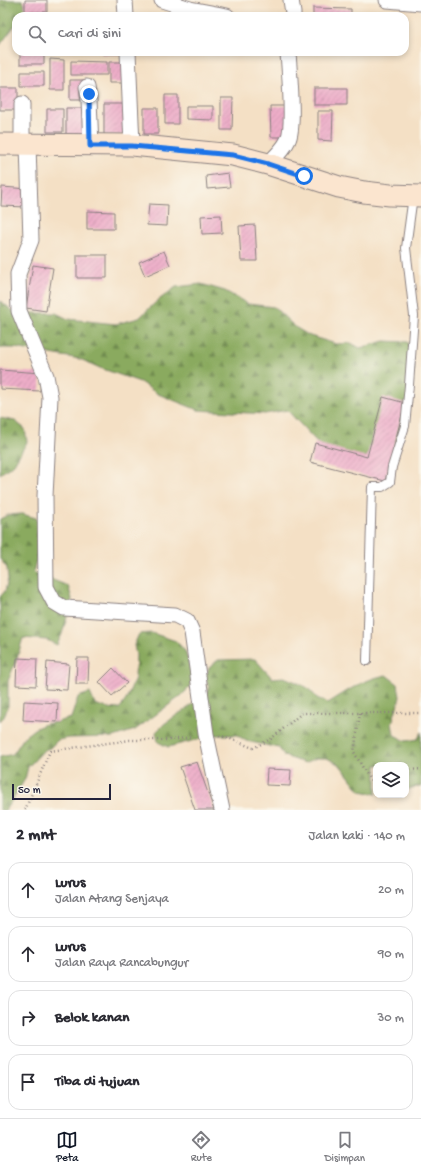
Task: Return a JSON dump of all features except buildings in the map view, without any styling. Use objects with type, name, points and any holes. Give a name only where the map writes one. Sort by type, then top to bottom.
[{"type":"main road","points":[[0,144],[132,146],[233,155],[364,192],[390,195],[417,195]]},
{"type":"street","points":[[125,0],[126,12]]},
{"type":"street","points":[[162,0],[190,9],[213,6]]},
{"type":"street","points":[[291,0],[293,12]]},
{"type":"street","points":[[387,0],[421,3]]},
{"type":"street","points":[[128,56],[132,146]]},
{"type":"street","points":[[268,164],[288,141],[291,134],[288,56]]},
{"type":"street","points":[[87,88],[89,100],[90,146]]},
{"type":"street","points":[[22,104],[30,240],[18,274],[19,311],[46,376],[50,397],[45,496],[46,587],[54,602],[64,608],[175,615],[187,621],[192,632],[206,734],[222,810]]},
{"type":"lane","points":[[368,661],[372,487],[382,487],[390,482],[392,467],[405,426],[414,316],[406,248],[417,195]]},
{"type":"path","points":[[360,713],[354,752],[370,782],[373,781]]},
{"type":"path","points":[[409,770],[421,769]]},
{"type":"green space","points":[[0,0],[22,0],[26,8],[25,12],[12,12],[12,29],[0,45]]},
{"type":"green space","points":[[201,284],[225,291],[248,304],[274,307],[295,327],[310,336],[336,344],[351,343],[360,348],[384,341],[408,342],[414,367],[399,439],[381,452],[360,462],[338,455],[318,443],[287,410],[265,414],[198,410],[158,394],[140,382],[100,368],[80,359],[15,348],[0,348],[0,301],[16,313],[56,313],[68,319],[116,324],[139,318],[156,302],[176,287]]},
{"type":"green space","points":[[0,418],[15,421],[25,429],[27,442],[14,464],[0,474]]},
{"type":"green space","points":[[22,514],[36,518],[45,529],[33,572],[68,586],[72,599],[62,634],[57,645],[47,640],[23,638],[8,681],[8,706],[4,717],[0,721],[0,597],[5,591],[8,579],[7,568],[0,559],[0,519],[8,515]]},
{"type":"green space","points":[[152,633],[176,641],[185,651],[193,676],[189,688],[181,696],[135,730],[114,737],[69,738],[58,740],[50,748],[44,750],[28,767],[25,779],[13,799],[5,810],[0,810],[0,757],[13,754],[25,736],[34,729],[45,724],[71,718],[78,697],[90,693],[95,704],[107,708],[119,709],[126,700],[135,678],[136,655],[134,645],[139,634]]},
{"type":"green space","points":[[255,659],[272,678],[284,677],[296,682],[308,688],[317,698],[328,703],[356,686],[377,677],[386,675],[398,684],[400,697],[392,723],[394,735],[406,741],[418,739],[421,732],[421,787],[417,786],[409,789],[409,762],[373,762],[373,793],[360,791],[340,765],[327,758],[316,758],[305,763],[284,756],[279,748],[246,741],[237,735],[216,735],[168,747],[158,742],[156,732],[164,724],[203,697],[210,687],[204,678],[209,668],[218,660]]},
{"type":"route","points":[[89,94],[90,146],[173,148],[233,155],[268,164],[304,176]]}]
